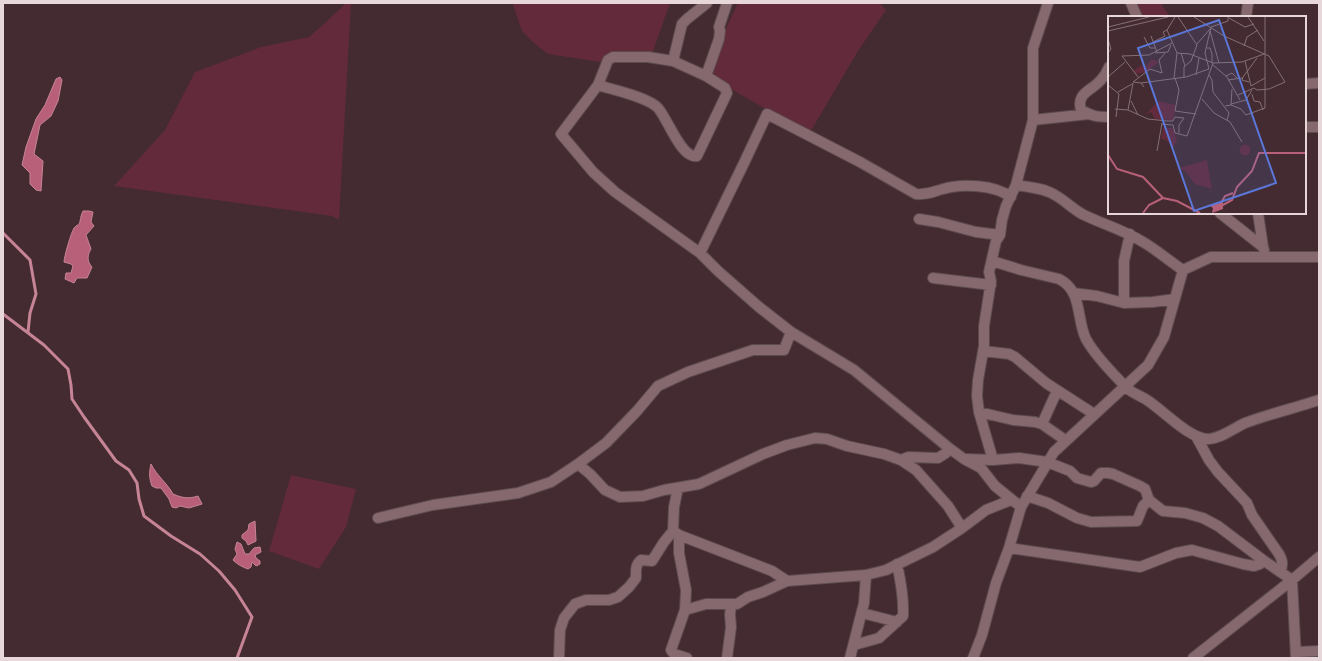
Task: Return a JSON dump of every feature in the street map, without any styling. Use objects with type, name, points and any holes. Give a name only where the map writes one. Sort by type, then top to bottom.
[{"type":"street","points":[[673,61],[682,24],[707,3]]},
{"type":"street","points":[[706,76],[719,39],[719,27],[727,3]]},
{"type":"street","points":[[993,460],[979,412],[978,380],[983,351],[984,326],[991,284],[989,272],[996,241],[1000,235],[1006,206],[1016,185],[1033,120],[1034,48],[1048,3]]},
{"type":"street","points":[[1131,3],[1137,16]]},
{"type":"street","points":[[1246,16],[1248,3]]},
{"type":"street","points":[[598,85],[639,97],[657,107],[685,152],[696,157],[727,93],[725,88],[706,76],[673,61],[648,57],[612,57],[608,60],[598,85],[561,134],[593,172],[615,192],[700,253],[741,292],[791,332],[854,370],[949,448],[964,459],[981,468],[996,486],[1021,507]]},
{"type":"street","points":[[1108,69],[1100,81],[1082,95],[1079,103],[1081,110],[1095,118],[1108,118]]},
{"type":"street","points":[[1306,84],[1319,83]]},
{"type":"street","points":[[700,253],[767,114],[860,162],[916,194],[925,195],[943,189],[972,185],[996,189],[1005,192],[1011,198]]},
{"type":"street","points":[[1033,120],[1089,114]]},
{"type":"street","points":[[1306,127],[1319,127]]},
{"type":"street","points":[[1016,185],[1054,194],[1073,209],[1099,222],[1130,234],[1144,242],[1168,261],[1183,270]]},
{"type":"street","points":[[1221,214],[1263,247]]},
{"type":"street","points":[[1258,214],[1263,247],[1268,257]]},
{"type":"street","points":[[919,219],[938,222],[976,232],[1000,235]]},
{"type":"street","points":[[1124,303],[1124,261],[1130,234]]},
{"type":"street","points":[[973,658],[982,635],[996,583],[1009,548],[1021,507],[1054,452],[1065,440],[1148,365],[1164,337],[1183,270],[1210,257],[1319,257]]},
{"type":"street","points":[[992,261],[1059,279],[1065,282],[1073,293],[1078,305],[1080,322],[1093,351],[1134,394],[1146,399],[1182,428],[1196,436],[1209,439],[1224,434],[1246,423],[1319,400]]},
{"type":"street","points":[[933,278],[991,284]]},
{"type":"street","points":[[1073,293],[1097,296],[1124,303],[1153,302],[1175,299]]},
{"type":"street","points":[[378,518],[433,505],[518,493],[551,482],[606,443],[637,411],[658,386],[688,372],[753,350],[784,350],[791,332]]},
{"type":"street","points":[[983,351],[1009,354],[1015,357],[1046,384],[1094,414]]},
{"type":"street","points":[[1042,424],[1058,391]]},
{"type":"street","points":[[979,412],[1013,420],[1042,424],[1065,440]]},
{"type":"street","points":[[1196,436],[1209,460],[1247,504],[1252,515],[1279,554],[1282,559],[1283,566],[1280,572]]},
{"type":"street","points":[[578,464],[605,490],[620,497],[643,496],[699,484],[787,444],[815,438],[828,439],[847,446],[884,454],[901,460],[916,470],[948,506],[962,528]]},
{"type":"street","points":[[901,460],[908,457],[938,458],[946,453],[949,448]]},
{"type":"street","points":[[964,459],[993,460],[1019,458],[1047,462],[1070,471],[1077,478],[1091,482],[1094,481],[1101,473],[1113,474],[1145,489],[1149,500],[1162,511],[1186,513],[1203,518],[1218,526],[1292,580]]},
{"type":"street","points":[[678,488],[674,507],[676,533],[686,590],[685,610],[671,650],[674,654],[687,658]]},
{"type":"street","points":[[1027,496],[1048,503],[1077,518],[1091,522],[1137,521],[1143,506],[1149,500]]},
{"type":"street","points":[[685,610],[706,604],[731,604],[744,601],[748,597],[787,581],[866,575],[886,570],[933,547],[986,510],[1011,500]]},
{"type":"street","points":[[676,533],[772,571],[787,581]]},
{"type":"street","points":[[560,658],[560,630],[564,618],[575,604],[586,600],[609,600],[618,597],[636,578],[636,566],[638,562],[641,560],[652,561],[664,542],[676,533]]},
{"type":"street","points":[[1009,548],[1140,567],[1176,553],[1192,550],[1254,566],[1260,564],[1263,560]]},
{"type":"street","points":[[1193,658],[1319,557]]},
{"type":"street","points":[[854,645],[879,638],[903,616],[904,604],[897,564]]},
{"type":"street","points":[[850,658],[864,603],[866,575]]},
{"type":"street","points":[[1292,580],[1296,655],[1319,651]]},
{"type":"street","points":[[725,657],[730,628],[731,604]]},
{"type":"street","points":[[862,613],[897,622]]},
{"type":"shaded area","points":[[346,3],[351,3],[339,220],[332,216],[114,186],[165,130],[195,72],[261,47],[309,37]]},
{"type":"shaded area","points":[[514,3],[670,3],[651,57],[600,62],[548,54],[522,31],[513,5]]},
{"type":"shaded area","points":[[738,3],[880,3],[886,10],[858,51],[809,134],[707,75]]},
{"type":"shaded area","points":[[1130,3],[1164,3],[1162,5],[1169,16],[1136,16]]},
{"type":"shaded area","points":[[60,77],[62,80],[58,101],[51,116],[40,125],[34,154],[43,161],[41,191],[36,190],[30,184],[30,173],[22,165],[26,147],[36,119],[45,105],[56,79]]},
{"type":"shaded area","points":[[83,211],[93,212],[91,222],[94,226],[86,235],[91,249],[88,256],[88,261],[92,267],[87,278],[77,278],[74,283],[65,279],[66,273],[71,273],[73,266],[64,262],[64,259],[73,231],[79,223]]},
{"type":"shaded area","points":[[151,464],[173,494],[186,498],[198,496],[202,504],[189,508],[180,506],[176,508],[172,507],[169,499],[161,488],[152,486],[150,480]]},
{"type":"shaded area","points":[[291,475],[356,489],[346,527],[319,569],[269,551]]},
{"type":"shaded area","points":[[255,521],[256,541],[248,545],[242,538],[242,535],[248,530],[249,524]]},
{"type":"shaded area","points":[[237,542],[241,544],[245,554],[249,554],[254,548],[260,547],[261,552],[255,555],[260,561],[260,564],[256,566],[252,562],[251,567],[248,569],[233,560],[237,554],[235,549]]},
{"type":"waterway","points":[[3,233],[30,260],[36,294],[30,313],[28,332]]},
{"type":"waterway","points":[[3,314],[44,345],[68,369],[72,399],[116,461],[129,470],[137,483],[139,499],[144,516],[171,536],[200,554],[219,571],[235,590],[252,617],[237,658]]}]
